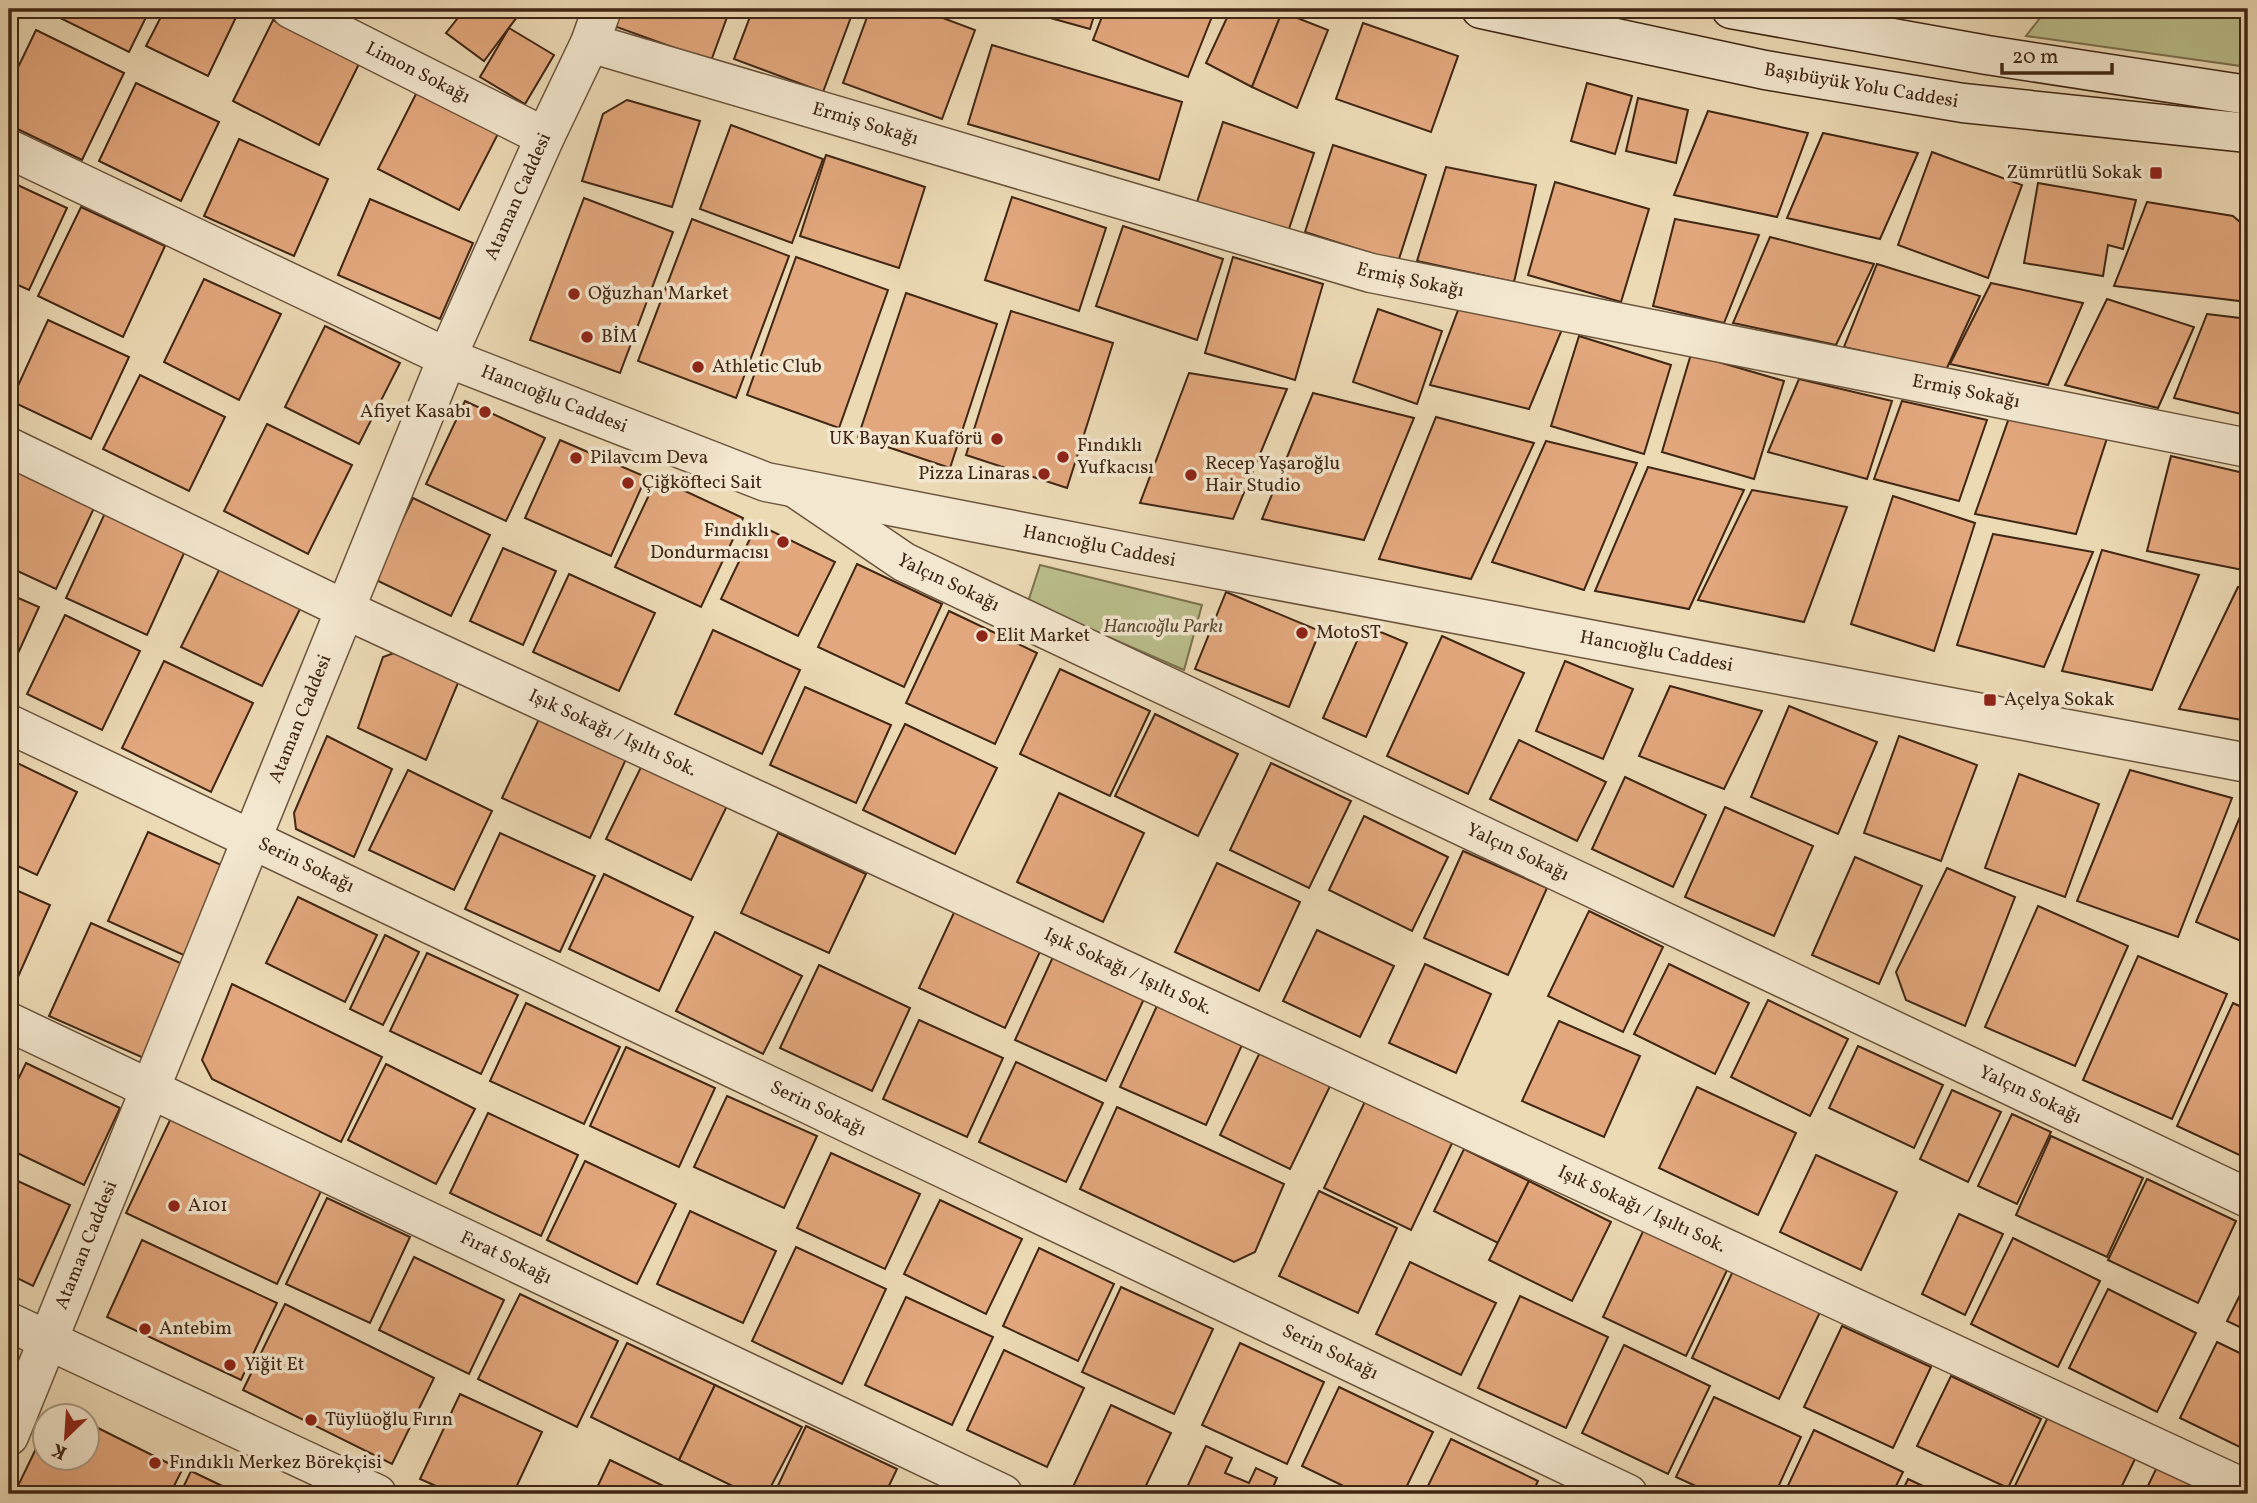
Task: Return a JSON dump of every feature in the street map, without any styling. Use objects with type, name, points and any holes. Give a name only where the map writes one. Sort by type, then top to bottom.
[{"type":"street","name":"Limon Sokağı","points":[[291,9],[545,137]]},
{"type":"street","name":"Başıbüyük Yolu Caddesi","points":[[1480,9],[1765,70],[1963,103],[2248,133]]},
{"type":"street","points":[[1731,9],[1987,55],[2248,95]]},
{"type":"street","name":"Ataman Caddesi","points":[[9,1436],[448,358],[596,26]]},
{"type":"street","name":"Ermiş Sokağı","points":[[596,26],[1370,273],[2248,448]]},
{"type":"street","name":"Hancıoğlu Caddesi","points":[[9,149],[448,358],[766,482],[2248,763]]},
{"type":"street","name":"Işık Sokağı / Işıltı Sok.","points":[[9,447],[344,609],[2248,1490]]},
{"type":"street","name":"Yalçın Sokağı","points":[[798,489],[904,562],[2248,1199]]},
{"type":"street","name":"Serin Sokağı","points":[[9,724],[1628,1494]]},
{"type":"street","name":"Fırat Sokağı","points":[[9,1022],[1003,1494]]},
{"type":"street","points":[[9,1322],[377,1494]]},
{"type":"green space","points":[[2047,9],[2248,9],[2248,67],[2026,36]]},
{"type":"green space","name":"Hancıoğlu Parkı","points":[[1040,565],[1202,605],[1184,670],[1028,602]]},
{"type":"building","points":[[150,9],[129,52],[46,11]]},
{"type":"building","points":[[165,9],[239,11],[208,76],[146,46]]},
{"type":"building","points":[[465,9],[523,9],[484,61],[446,33]]},
{"type":"building","points":[[616,9],[730,9],[711,61],[611,25]]},
{"type":"building","points":[[753,9],[854,9],[823,92],[734,59]]},
{"type":"building","points":[[870,9],[919,9],[975,30],[942,119],[843,83]]},
{"type":"building","points":[[1018,9],[1096,9],[1090,29]]},
{"type":"building","points":[[1105,9],[1215,9],[1188,77],[1093,40]]},
{"type":"building","points":[[1231,9],[1274,9],[1282,12],[1252,87],[1206,63]]},
{"type":"building","points":[[1282,12],[1328,30],[1297,108],[1252,87]]},
{"type":"building","points":[[9,13],[19,17],[9,41]]},
{"type":"building","points":[[273,20],[359,64],[319,145],[233,101]]},
{"type":"building","points":[[1363,23],[1458,56],[1431,132],[1336,99]]},
{"type":"building","points":[[509,28],[554,55],[525,104],[480,77]]},
{"type":"building","points":[[36,30],[124,73],[82,160],[9,125],[9,86]]},
{"type":"building","points":[[992,45],[1182,102],[1159,180],[968,124]]},
{"type":"building","points":[[136,83],[219,122],[181,201],[99,161]]},
{"type":"building","points":[[1587,83],[1632,96],[1615,154],[1571,141]]},
{"type":"building","points":[[420,86],[501,128],[459,210],[378,169]]},
{"type":"building","points":[[1638,98],[1688,110],[1676,163],[1626,151]]},
{"type":"building","points":[[627,100],[700,121],[672,207],[582,181],[603,114]]},
{"type":"building","points":[[1708,111],[1808,133],[1777,217],[1674,195]]},
{"type":"building","points":[[1223,122],[1314,153],[1287,235],[1196,205]]},
{"type":"building","points":[[731,125],[823,159],[792,243],[700,209]]},
{"type":"building","points":[[1823,133],[1918,153],[1880,239],[1787,218]]},
{"type":"building","points":[[239,139],[328,179],[294,256],[204,216]]},
{"type":"building","points":[[1333,145],[1426,175],[1398,262],[1305,232]]},
{"type":"building","points":[[1932,152],[2022,185],[1988,278],[1898,245]]},
{"type":"building","points":[[826,155],[925,187],[899,268],[800,236]]},
{"type":"building","points":[[1446,167],[1536,185],[1514,282],[1417,261]]},
{"type":"building","points":[[9,181],[67,208],[29,290],[9,281]]},
{"type":"building","points":[[1555,182],[1649,209],[1621,302],[1528,275]]},
{"type":"building","points":[[2038,183],[2136,200],[2123,249],[2108,245],[2103,276],[2024,263]]},
{"type":"building","points":[[1012,197],[1106,228],[1079,311],[985,280]]},
{"type":"building","points":[[584,198],[673,232],[620,373],[530,340]]},
{"type":"building","points":[[370,199],[473,243],[440,319],[338,275]]},
{"type":"building","points":[[2147,202],[2233,216],[2248,229],[2248,302],[2114,286]]},
{"type":"building","points":[[81,207],[165,246],[123,337],[38,296]]},
{"type":"building","points":[[692,219],[789,256],[736,398],[638,361]]},
{"type":"building","points":[[1675,219],[1759,235],[1724,323],[1653,306]]},
{"type":"building","points":[[1123,226],[1223,259],[1197,340],[1096,306]]},
{"type":"building","points":[[1770,237],[1874,264],[1836,345],[1733,323]]},
{"type":"building","points":[[796,257],[888,290],[839,428],[747,395]]},
{"type":"building","points":[[1233,257],[1323,284],[1295,380],[1205,353]]},
{"type":"building","points":[[1877,264],[1980,296],[1946,370],[1844,347]]},
{"type":"building","points":[[204,279],[281,314],[239,400],[164,362]]},
{"type":"building","points":[[1991,283],[2083,303],[2048,385],[1950,364]]},
{"type":"building","points":[[906,293],[997,324],[950,468],[858,437]]},
{"type":"building","points":[[2107,299],[2194,327],[2158,408],[2065,385]]},
{"type":"building","points":[[9,300],[17,304],[9,322]]},
{"type":"building","points":[[1460,305],[1563,327],[1529,409],[1430,385]]},
{"type":"building","points":[[1378,309],[1442,331],[1417,404],[1353,382]]},
{"type":"building","points":[[1011,311],[1113,343],[1067,488],[966,455]]},
{"type":"building","points":[[2207,314],[2248,319],[2248,411],[2241,414],[2174,398]]},
{"type":"building","points":[[48,320],[129,357],[91,439],[11,401]]},
{"type":"building","points":[[325,326],[400,363],[359,444],[285,407]]},
{"type":"building","points":[[1579,336],[1671,365],[1644,454],[1551,426]]},
{"type":"building","points":[[1691,354],[1784,381],[1754,479],[1662,452]]},
{"type":"building","points":[[1189,373],[1287,389],[1233,519],[1140,503]]},
{"type":"building","points":[[140,375],[225,417],[189,491],[103,449]]},
{"type":"building","points":[[1799,379],[1892,401],[1867,479],[1768,452]]},
{"type":"building","points":[[1313,393],[1414,418],[1364,540],[1262,519]]},
{"type":"building","points":[[465,401],[545,438],[506,521],[426,484]]},
{"type":"building","points":[[1902,401],[1987,420],[1959,501],[1874,479]]},
{"type":"building","points":[[1436,417],[1534,443],[1471,579],[1379,559]]},
{"type":"building","points":[[2009,418],[2108,435],[2076,534],[1975,514]]},
{"type":"building","points":[[267,424],[352,465],[308,554],[224,511]]},
{"type":"building","points":[[560,440],[646,477],[611,556],[525,518]]},
{"type":"building","points":[[1546,441],[1637,463],[1584,590],[1492,562]]},
{"type":"building","points":[[2171,456],[2248,474],[2248,571],[2147,551]]},
{"type":"building","points":[[9,467],[94,508],[56,589],[9,567]]},
{"type":"building","points":[[1648,467],[1744,490],[1689,609],[1595,591]]},
{"type":"building","points":[[657,478],[743,518],[701,607],[615,567]]},
{"type":"building","points":[[1752,490],[1847,507],[1804,622],[1698,600]]},
{"type":"building","points":[[1893,496],[1975,523],[1934,651],[1851,624]]},
{"type":"building","points":[[413,498],[490,535],[451,616],[374,579]]},
{"type":"building","points":[[105,513],[185,551],[147,635],[66,598]]},
{"type":"building","points":[[757,524],[835,562],[798,636],[721,599]]},
{"type":"building","points":[[1993,534],[2093,552],[2044,667],[1957,645]]},
{"type":"building","points":[[503,548],[556,571],[523,645],[470,621]]},
{"type":"building","points":[[2102,550],[2199,575],[2152,690],[2062,671]]},
{"type":"building","points":[[857,564],[942,604],[904,687],[818,647]]},
{"type":"building","points":[[221,566],[302,605],[262,686],[181,647]]},
{"type":"building","points":[[569,574],[655,613],[619,691],[533,652]]},
{"type":"building","points":[[2238,587],[2248,589],[2248,721],[2179,709]]},
{"type":"building","points":[[1226,592],[1320,631],[1289,707],[1195,669]]},
{"type":"building","points":[[9,594],[39,607],[9,673]]},
{"type":"building","points":[[949,611],[1037,653],[995,744],[906,703]]},
{"type":"building","points":[[65,615],[140,651],[102,730],[27,694]]},
{"type":"building","points":[[1364,625],[1407,643],[1366,737],[1323,718]]},
{"type":"building","points":[[713,630],[800,670],[762,754],[675,714]]},
{"type":"building","points":[[1442,636],[1524,673],[1468,794],[1387,756]]},
{"type":"building","points":[[413,646],[463,671],[426,760],[358,728],[383,657]]},
{"type":"building","points":[[164,661],[253,703],[211,792],[122,748]]},
{"type":"building","points":[[1565,661],[1633,689],[1603,759],[1536,731]]},
{"type":"building","points":[[1060,669],[1150,711],[1110,796],[1020,754]]},
{"type":"building","points":[[1670,686],[1762,711],[1724,789],[1639,756]]},
{"type":"building","points":[[805,687],[891,725],[856,803],[770,765]]},
{"type":"building","points":[[1789,706],[1877,742],[1838,834],[1751,797]]},
{"type":"building","points":[[1155,714],[1238,754],[1198,836],[1115,796]]},
{"type":"building","points":[[539,719],[626,759],[590,838],[502,798]]},
{"type":"building","points":[[905,724],[997,768],[955,854],[863,810]]},
{"type":"building","points":[[327,736],[392,769],[354,857],[296,829],[294,813]]},
{"type":"building","points":[[1899,736],[1977,765],[1941,861],[1864,833]]},
{"type":"building","points":[[1519,740],[1606,782],[1577,841],[1490,799]]},
{"type":"building","points":[[9,759],[77,792],[37,875],[9,862]]},
{"type":"building","points":[[1271,763],[1351,801],[1309,888],[1230,850]]},
{"type":"building","points":[[642,765],[727,806],[691,880],[606,839]]},
{"type":"building","points":[[408,770],[492,811],[454,890],[369,850]]},
{"type":"building","points":[[2130,770],[2232,798],[2178,937],[2077,901]]},
{"type":"building","points":[[2019,774],[2099,804],[2065,897],[1985,868]]},
{"type":"building","points":[[1625,777],[1706,815],[1673,887],[1592,849]]},
{"type":"building","points":[[1059,793],[1144,833],[1103,922],[1017,882]]},
{"type":"building","points":[[2248,801],[2248,944],[2196,922]]},
{"type":"building","points":[[1725,807],[1813,846],[1774,936],[1685,897]]},
{"type":"building","points":[[1364,816],[1448,857],[1412,931],[1329,890]]},
{"type":"building","points":[[148,832],[228,868],[188,957],[108,921]]},
{"type":"building","points":[[500,833],[595,876],[560,952],[465,909]]},
{"type":"building","points":[[778,833],[866,874],[829,953],[741,913]]},
{"type":"building","points":[[1463,851],[1547,888],[1508,975],[1424,938]]},
{"type":"building","points":[[1855,857],[1922,886],[1879,984],[1812,955]]},
{"type":"building","points":[[1217,863],[1300,902],[1259,991],[1175,952]]},
{"type":"building","points":[[1947,868],[2015,897],[1965,1026],[1906,1000],[1896,972]]},
{"type":"building","points":[[604,874],[693,917],[659,991],[569,949]]},
{"type":"building","points":[[9,887],[50,905],[14,986],[9,984]]},
{"type":"building","points":[[298,897],[377,935],[345,1002],[266,963]]},
{"type":"building","points":[[958,904],[1044,943],[1005,1028],[919,988]]},
{"type":"building","points":[[2038,906],[2128,946],[2075,1066],[1985,1027]]},
{"type":"building","points":[[1589,911],[1663,947],[1623,1032],[1548,996]]},
{"type":"building","points":[[91,923],[187,966],[146,1059],[49,1016]]},
{"type":"building","points":[[1317,930],[1394,966],[1360,1037],[1283,1001]]},
{"type":"building","points":[[715,932],[802,976],[763,1054],[676,1011]]},
{"type":"building","points":[[385,935],[419,952],[383,1025],[350,1009]]},
{"type":"building","points":[[1058,946],[1149,988],[1106,1081],[1015,1040]]},
{"type":"building","points":[[427,953],[518,995],[481,1074],[390,1031]]},
{"type":"building","points":[[2138,956],[2227,994],[2172,1119],[2083,1080]]},
{"type":"building","points":[[1425,964],[1491,994],[1456,1073],[1389,1043]]},
{"type":"building","points":[[1669,964],[1749,1003],[1715,1074],[1634,1034]]},
{"type":"building","points":[[819,965],[910,1008],[872,1091],[780,1048]]},
{"type":"building","points":[[232,984],[382,1057],[341,1142],[212,1079],[202,1060]]},
{"type":"building","points":[[1161,997],[1246,1036],[1206,1125],[1120,1087]]},
{"type":"building","points":[[1768,1000],[1848,1039],[1810,1116],[1731,1077]]},
{"type":"building","points":[[526,1003],[620,1047],[584,1124],[490,1081]]},
{"type":"building","points":[[2233,1003],[2248,1010],[2248,1159],[2177,1126]]},
{"type":"building","points":[[919,1020],[1003,1058],[967,1137],[883,1099]]},
{"type":"building","points":[[1559,1021],[1640,1056],[1604,1137],[1522,1101]]},
{"type":"building","points":[[1263,1046],[1333,1080],[1290,1169],[1220,1135]]},
{"type":"building","points":[[1858,1046],[1943,1085],[1914,1148],[1829,1108]]},
{"type":"building","points":[[626,1047],[715,1088],[679,1167],[590,1126]]},
{"type":"building","points":[[1016,1062],[1103,1103],[1066,1182],[979,1142]]},
{"type":"building","points":[[26,1063],[120,1108],[84,1185],[9,1149],[9,1098]]},
{"type":"building","points":[[386,1064],[475,1109],[436,1184],[348,1140]]},
{"type":"building","points":[[1697,1087],[1796,1133],[1758,1215],[1659,1168]]},
{"type":"building","points":[[1952,1090],[2001,1112],[1968,1182],[1920,1159]]},
{"type":"building","points":[[1368,1095],[1455,1137],[1411,1230],[1324,1188]]},
{"type":"building","points":[[727,1096],[817,1136],[784,1208],[694,1167]]},
{"type":"building","points":[[1117,1107],[1284,1184],[1255,1252],[1234,1262],[1080,1189]]},
{"type":"building","points":[[488,1113],[578,1155],[541,1236],[450,1193]]},
{"type":"building","points":[[2012,1114],[2051,1132],[2017,1204],[1978,1186]]},
{"type":"building","points":[[171,1118],[322,1189],[277,1284],[126,1213]]},
{"type":"building","points":[[2051,1136],[2143,1178],[2107,1257],[2016,1215]]},
{"type":"building","points":[[1464,1149],[1529,1181],[1498,1243],[1434,1211]]},
{"type":"building","points":[[831,1153],[920,1194],[885,1269],[797,1228]]},
{"type":"building","points":[[1816,1155],[1897,1192],[1861,1270],[1780,1232]]},
{"type":"building","points":[[585,1161],[676,1204],[637,1284],[547,1240]]},
{"type":"building","points":[[9,1177],[70,1205],[33,1286],[9,1274]]},
{"type":"building","points":[[2147,1179],[2236,1221],[2198,1303],[2108,1260]]},
{"type":"building","points":[[1529,1181],[1611,1222],[1572,1301],[1489,1260]]},
{"type":"building","points":[[1319,1191],[1397,1228],[1358,1313],[1279,1276]]},
{"type":"building","points":[[327,1198],[410,1237],[370,1323],[286,1284]]},
{"type":"building","points":[[940,1200],[1022,1239],[986,1314],[904,1274]]},
{"type":"building","points":[[690,1211],[776,1251],[743,1323],[657,1284]]},
{"type":"building","points":[[1959,1214],[2003,1234],[1965,1315],[1922,1294]]},
{"type":"building","points":[[1646,1225],[1730,1264],[1686,1356],[1603,1317]]},
{"type":"building","points":[[2013,1238],[2100,1281],[2058,1367],[1971,1324]]},
{"type":"building","points":[[142,1240],[277,1303],[241,1380],[107,1317]]},
{"type":"building","points":[[796,1247],[886,1289],[842,1384],[752,1341]]},
{"type":"building","points":[[1039,1248],[1114,1284],[1078,1361],[1003,1326]]},
{"type":"building","points":[[414,1257],[504,1300],[469,1374],[379,1330]]},
{"type":"building","points":[[1410,1262],[1496,1303],[1461,1375],[1376,1334]]},
{"type":"building","points":[[1734,1269],[1821,1310],[1779,1399],[1692,1358]]},
{"type":"building","points":[[2248,1279],[2248,1331],[2227,1321]]},
{"type":"building","points":[[1121,1287],[1213,1329],[1174,1414],[1082,1372]]},
{"type":"building","points":[[2108,1289],[2196,1333],[2157,1412],[2069,1368]]},
{"type":"building","points":[[520,1294],[618,1341],[577,1427],[478,1379]]},
{"type":"building","points":[[1520,1296],[1608,1337],[1566,1428],[1478,1388]]},
{"type":"building","points":[[906,1297],[993,1337],[952,1425],[865,1385]]},
{"type":"building","points":[[285,1304],[434,1378],[392,1464],[243,1390]]},
{"type":"building","points":[[1842,1326],[1931,1367],[1893,1448],[1804,1407]]},
{"type":"building","points":[[2217,1342],[2248,1357],[2248,1451],[2180,1418]]},
{"type":"building","points":[[627,1343],[715,1385],[679,1460],[591,1417]]},
{"type":"building","points":[[1240,1343],[1324,1382],[1287,1464],[1202,1425]]},
{"type":"building","points":[[1624,1345],[1710,1386],[1668,1474],[1582,1433]]},
{"type":"building","points":[[1004,1350],[1084,1388],[1047,1467],[967,1430]]},
{"type":"building","points":[[1951,1376],[2041,1419],[2008,1488],[1917,1446]]},
{"type":"building","points":[[715,1385],[802,1427],[767,1494],[749,1494],[679,1460]]},
{"type":"building","points":[[1339,1387],[1433,1432],[1403,1494],[1360,1494],[1302,1466]]},
{"type":"building","points":[[460,1394],[542,1432],[513,1494],[454,1494],[420,1479]]},
{"type":"building","points":[[1714,1397],[1801,1437],[1775,1494],[1713,1494],[1676,1477]]},
{"type":"building","points":[[1111,1405],[1171,1433],[1142,1494],[1083,1494],[1072,1489]]},
{"type":"building","points":[[2049,1415],[2136,1457],[2118,1494],[2011,1494]]},
{"type":"building","points":[[806,1426],[897,1469],[885,1494],[774,1494]]},
{"type":"building","points":[[102,1430],[182,1470],[170,1494],[15,1492],[32,1457],[32,1472],[102,1472]]},
{"type":"building","points":[[1814,1430],[1903,1472],[1892,1494],[1784,1494]]},
{"type":"building","points":[[1451,1439],[1538,1481],[1532,1494],[1424,1494]]},
{"type":"building","points":[[1206,1446],[1232,1458],[1225,1473],[1249,1483],[1256,1468],[1277,1478],[1270,1494],[1184,1494]]},
{"type":"building","points":[[610,1460],[680,1494],[594,1494]]},
{"type":"building","points":[[2158,1465],[2218,1494],[2144,1494]]},
{"type":"building","points":[[191,1471],[239,1494],[180,1494]]},
{"type":"building","points":[[1908,1479],[1940,1494],[1901,1494]]},
{"type":"place","name":"Zümrütlü Sokak","points":[[2156,173]]},
{"type":"place","name":"Oğuzhan Market","points":[[574,294]]},
{"type":"place","name":"BİM","points":[[587,337]]},
{"type":"place","name":"Athletic Club","points":[[698,367]]},
{"type":"place","name":"Afiyet Kasabı","points":[[485,412]]},
{"type":"place","name":"UK Bayan Kuaförü","points":[[997,439]]},
{"type":"place","name":"Fındıklı Yufkacısı","points":[[1063,457]]},
{"type":"place","name":"Pilavcım Deva","points":[[576,458]]},
{"type":"place","name":"Pizza Linaras","points":[[1044,474]]},
{"type":"place","name":"Recep Yaşaroğlu Hair Studio","points":[[1191,475]]},
{"type":"place","name":"Çiğköfteci Sait","points":[[628,483]]},
{"type":"place","name":"Fındıklı Dondurmacısı","points":[[783,542]]},
{"type":"place","name":"MotoST","points":[[1302,633]]},
{"type":"place","name":"Elit Market","points":[[982,636]]},
{"type":"place","name":"Açelya Sokak","points":[[1990,700]]},
{"type":"place","name":"A101","points":[[174,1206]]},
{"type":"place","name":"Antebim","points":[[145,1329]]},
{"type":"place","name":"Yiğit Et","points":[[230,1365]]},
{"type":"place","name":"Tüylüoğlu Fırın","points":[[311,1420]]},
{"type":"place","name":"Fındıklı Merkez Börekçisi","points":[[155,1463]]}]
